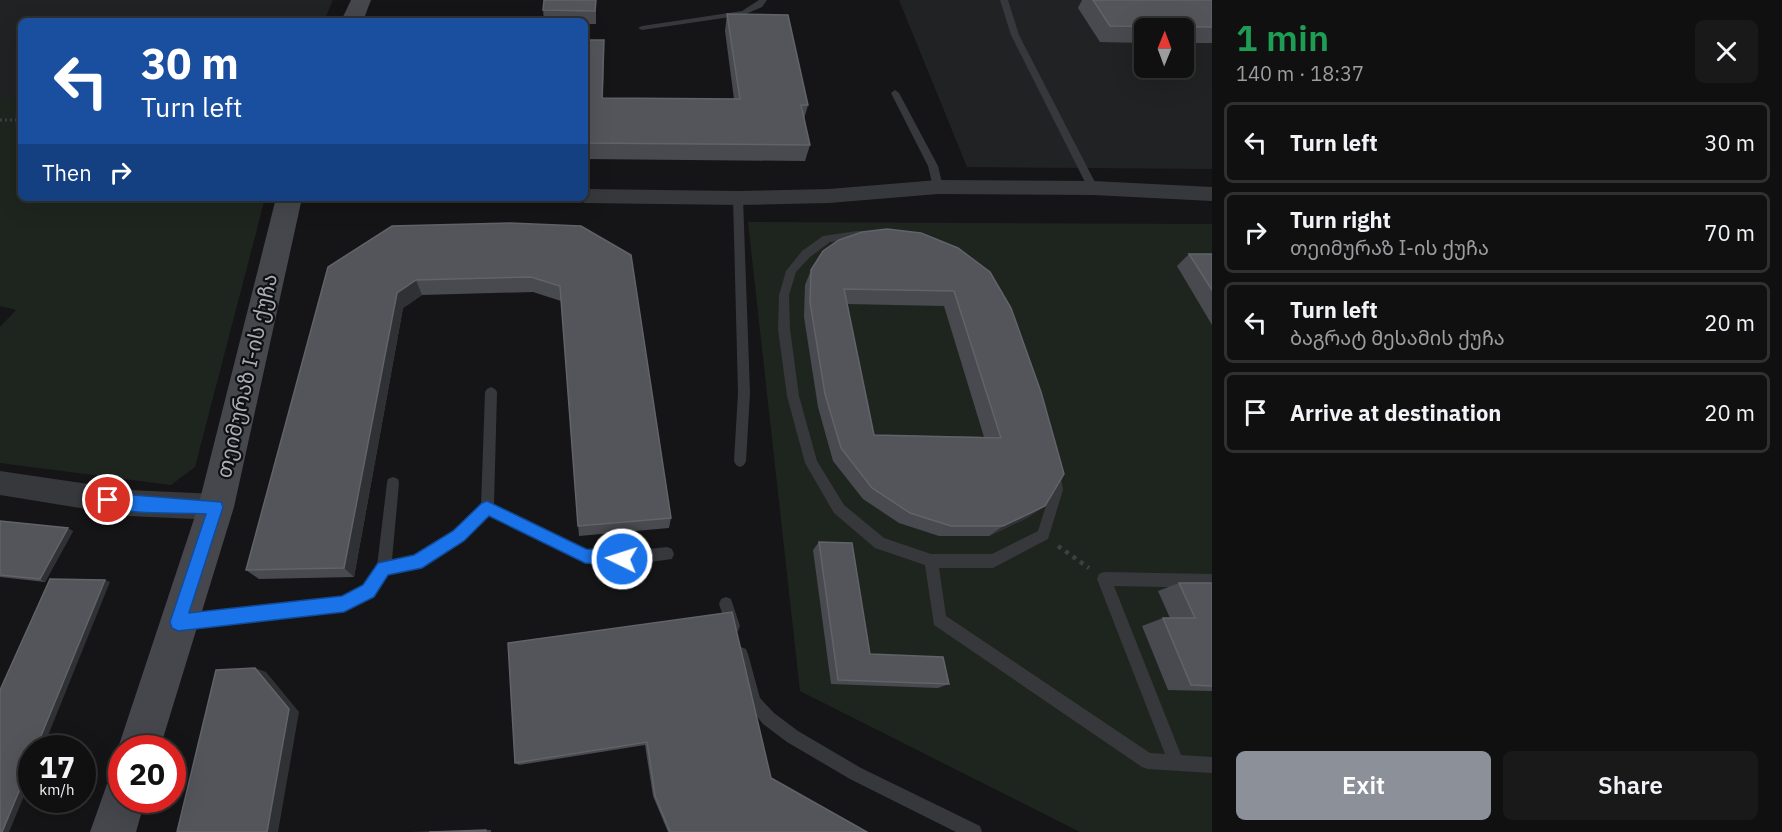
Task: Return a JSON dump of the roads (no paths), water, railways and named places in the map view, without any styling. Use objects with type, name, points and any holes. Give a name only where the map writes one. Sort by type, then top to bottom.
[{"type":"main road","points":[[353,18],[361,0]]},
{"type":"main road","name":"თეიმურაზ I-ის ქუჩა","points":[[143,735],[216,507],[289,201]]},
{"type":"main road","points":[[113,832],[119,813]]},
{"type":"street","points":[[588,196],[738,198],[829,196],[938,187],[1093,188],[1212,194]]},
{"type":"street","points":[[0,483],[129,503],[216,507]]},
{"type":"lane","points":[[642,28],[744,13],[759,5],[763,0]]},
{"type":"lane","points":[[1004,0],[1015,35],[1093,188]]},
{"type":"lane","points":[[895,93],[933,166],[938,187]]},
{"type":"lane","points":[[738,198],[744,393],[740,461]]},
{"type":"lane","points":[[857,235],[896,235],[941,251],[975,278],[1004,313],[1027,370],[1048,437],[1057,490],[1043,535],[993,561],[931,561],[880,543],[855,523],[839,509],[811,463],[793,396],[784,329],[784,295],[791,271],[806,254],[827,240],[857,235]]},
{"type":"lane","points":[[384,568],[417,562],[459,536],[487,508],[491,392]]},
{"type":"lane","points":[[178,622],[344,604],[368,591],[384,568],[393,483]]},
{"type":"lane","points":[[487,508],[585,556],[622,559],[667,554]]},
{"type":"lane","points":[[931,561],[939,620],[1148,761],[1212,765]]},
{"type":"lane","points":[[1176,763],[1104,579],[1212,581]]},
{"type":"lane","points":[[726,604],[755,703],[774,725],[830,759],[974,832]]}]
